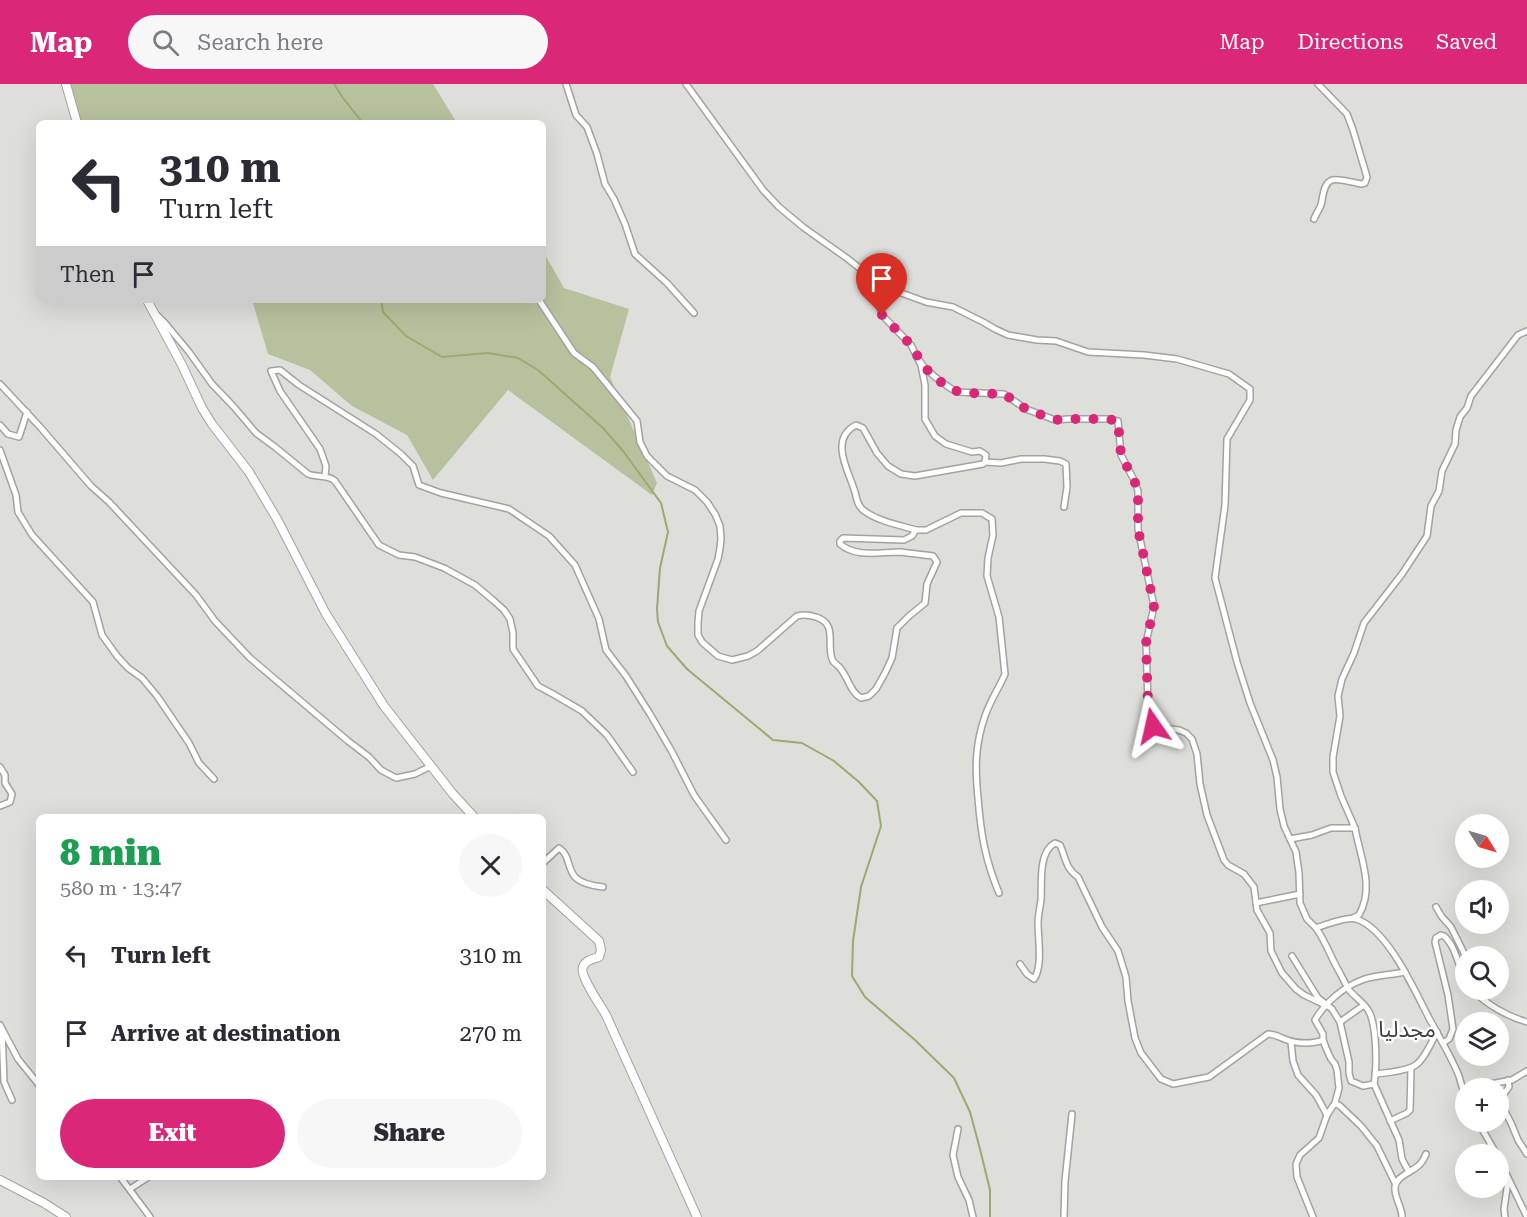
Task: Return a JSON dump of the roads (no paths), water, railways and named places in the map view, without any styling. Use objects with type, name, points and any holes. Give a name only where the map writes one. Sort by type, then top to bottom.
[{"type":"street","points":[[66,84],[75,120]]},
{"type":"street","points":[[566,84],[576,115],[590,134],[605,184],[625,224],[635,254],[667,283],[694,313]]},
{"type":"street","points":[[686,84],[763,190],[779,207],[802,227],[882,286],[926,302],[953,307],[1008,334],[1030,340],[1056,341],[1088,352],[1177,359],[1229,374],[1251,390],[1250,400],[1227,439],[1225,505],[1215,578],[1240,672],[1273,760],[1284,826],[1296,852],[1300,903],[1307,919],[1323,937],[1348,988],[1370,1012],[1375,1045],[1374,1084],[1399,1140],[1402,1159],[1409,1172]]},
{"type":"street","points":[[1314,219],[1329,182],[1338,180],[1361,184],[1365,183],[1367,177],[1347,114],[1318,84]]},
{"type":"street","points":[[882,286],[879,302],[882,315],[911,345],[921,365],[925,385],[926,419],[934,436],[946,444],[984,453],[985,462]]},
{"type":"street","points":[[149,303],[202,408],[244,466],[277,519],[326,614],[384,706],[471,814]]},
{"type":"street","points":[[541,303],[574,353],[593,367],[637,421],[639,442],[647,456],[667,476],[695,490],[715,514],[720,526],[720,548],[703,597],[698,635],[702,642],[718,656],[732,660],[748,656],[757,651],[797,615],[817,617],[825,621],[829,627],[833,660],[841,669],[855,695],[861,698],[869,696],[876,689],[892,658],[897,628],[925,603],[927,584],[937,562],[933,556],[901,552],[864,554],[844,548],[840,541],[843,538],[904,540],[912,536],[916,530]]},
{"type":"street","points":[[154,312],[189,352],[212,384],[256,433],[308,474],[313,477],[330,477],[335,481],[379,545],[399,555],[414,557],[444,568],[475,585],[504,610],[510,619],[513,649],[538,686],[582,711],[607,735],[633,772]]},
{"type":"street","points":[[1316,928],[1359,915],[1363,909],[1367,890],[1366,874],[1358,849],[1355,828],[1333,772],[1333,757],[1340,716],[1338,696],[1343,673],[1354,653],[1364,623],[1402,574],[1427,536],[1431,506],[1439,491],[1442,471],[1455,444],[1460,417],[1467,408],[1470,396],[1518,336],[1527,331]]},
{"type":"street","points":[[917,357],[935,377],[957,392],[1004,394],[1026,409],[1055,420],[1108,419],[1118,421],[1121,455],[1138,491],[1138,529],[1154,606],[1146,643],[1148,704],[1151,723],[1157,728],[1179,730],[1192,739],[1197,754],[1200,784],[1207,815],[1215,837],[1224,860],[1228,865],[1244,874],[1254,887],[1257,910],[1270,933],[1272,951],[1282,973],[1304,995],[1332,1009],[1340,1022],[1351,1081],[1360,1086],[1374,1084]]},
{"type":"street","points":[[325,476],[326,466],[320,449],[280,391],[272,371],[280,370],[299,385],[376,434],[413,466],[419,485],[441,493],[509,509],[549,536],[575,565],[599,619],[606,650],[626,676],[671,750],[694,795],[726,840]]},
{"type":"street","points":[[0,384],[92,486],[196,595],[222,628],[271,677],[381,770],[396,778],[415,774],[431,766]]},
{"type":"street","points":[[0,425],[8,434],[19,437],[27,412]]},
{"type":"street","points":[[999,893],[980,833],[976,774],[976,747],[984,716],[1005,674],[999,617],[987,576],[993,535],[992,519],[982,513],[961,513],[926,530],[916,530],[888,522],[866,512],[858,505],[843,461],[842,444],[852,427],[856,425],[863,428],[888,466],[901,474],[915,476],[985,462],[1001,463],[1021,459],[1060,461],[1066,464],[1067,487],[1064,507]]},
{"type":"street","points":[[0,450],[16,495],[18,512],[32,535],[93,602],[102,635],[122,662],[142,678],[157,696],[189,743],[199,763],[214,779]]},
{"type":"street","points":[[0,767],[4,775],[4,783],[12,794],[10,802],[0,806]]},
{"type":"street","points":[[1290,839],[1312,835],[1331,828],[1355,828]]},
{"type":"street","points":[[1020,964],[1030,978],[1034,979],[1037,976],[1038,917],[1044,858],[1048,848],[1055,843],[1060,845],[1067,867],[1078,877],[1102,927],[1118,951],[1126,977],[1135,1038],[1142,1053],[1161,1079],[1173,1084],[1209,1077],[1268,1034],[1274,1034],[1291,1042],[1316,1043],[1323,1040]]},
{"type":"street","points":[[546,860],[559,848],[567,856],[574,876],[582,882],[603,887]]},
{"type":"street","points":[[546,894],[599,941],[601,950],[599,957],[588,960],[583,965],[582,971],[606,1015],[697,1217]]},
{"type":"street","points":[[1256,903],[1300,894]]},
{"type":"street","points":[[1436,907],[1451,927],[1460,946]]},
{"type":"street","points":[[1352,918],[1360,920],[1382,938],[1405,972],[1459,1078]]},
{"type":"street","points":[[1443,1043],[1449,1039],[1453,1029],[1436,938],[1444,936],[1452,944],[1455,954]]},
{"type":"street","points":[[1292,956],[1318,998],[1325,1005]]},
{"type":"street","points":[[1313,1217],[1297,1177],[1296,1164],[1300,1155],[1320,1136],[1327,1115],[1335,1103],[1339,1088],[1335,1064],[1315,1020],[1325,1005],[1361,980],[1405,972]]},
{"type":"street","points":[[1483,1000],[1527,1023]]},
{"type":"street","points":[[1340,1022],[1364,1005]]},
{"type":"street","points":[[1,1027],[18,1059],[36,1081]]},
{"type":"street","points":[[1,1027],[4,1082],[12,1100]]},
{"type":"street","points":[[1376,1074],[1411,1068],[1418,1064],[1437,1032]]},
{"type":"street","points":[[1291,1042],[1293,1061],[1298,1075],[1316,1095],[1327,1115]]},
{"type":"street","points":[[1390,1121],[1410,1110],[1411,1068]]},
{"type":"street","points":[[1509,1080],[1527,1071]]},
{"type":"street","points":[[1335,1103],[1361,1126],[1377,1146],[1395,1183],[1402,1208],[1402,1217]]},
{"type":"street","points":[[1064,1217],[1072,1114]]},
{"type":"street","points":[[1509,1119],[1527,1154]]},
{"type":"street","points":[[958,1129],[953,1155],[958,1177],[969,1200],[973,1217]]},
{"type":"street","points":[[1395,1183],[1422,1163],[1426,1154]]},
{"type":"street","points":[[0,1180],[66,1217]]},
{"type":"street","points":[[122,1180],[150,1217]]},
{"type":"street","points":[[130,1190],[144,1180]]},
{"type":"street","points":[[1509,1180],[1527,1216]]},
{"type":"street","points":[[1505,1217],[1506,1198]]},
{"type":"waterway","points":[[334,84],[361,120]]},
{"type":"waterway","points":[[382,303],[383,312],[406,336],[442,357],[488,353],[518,358],[538,370],[603,428],[661,503],[668,532],[660,568],[657,609],[658,622],[667,646],[687,669],[773,740],[802,743],[834,761],[877,801],[881,826],[861,887],[853,941],[852,976],[865,997],[915,1040],[954,1078],[970,1112],[980,1149],[990,1190],[990,1217]]},
{"type":"district","name":"مجدليا","points":[[1407,1029]]}]
